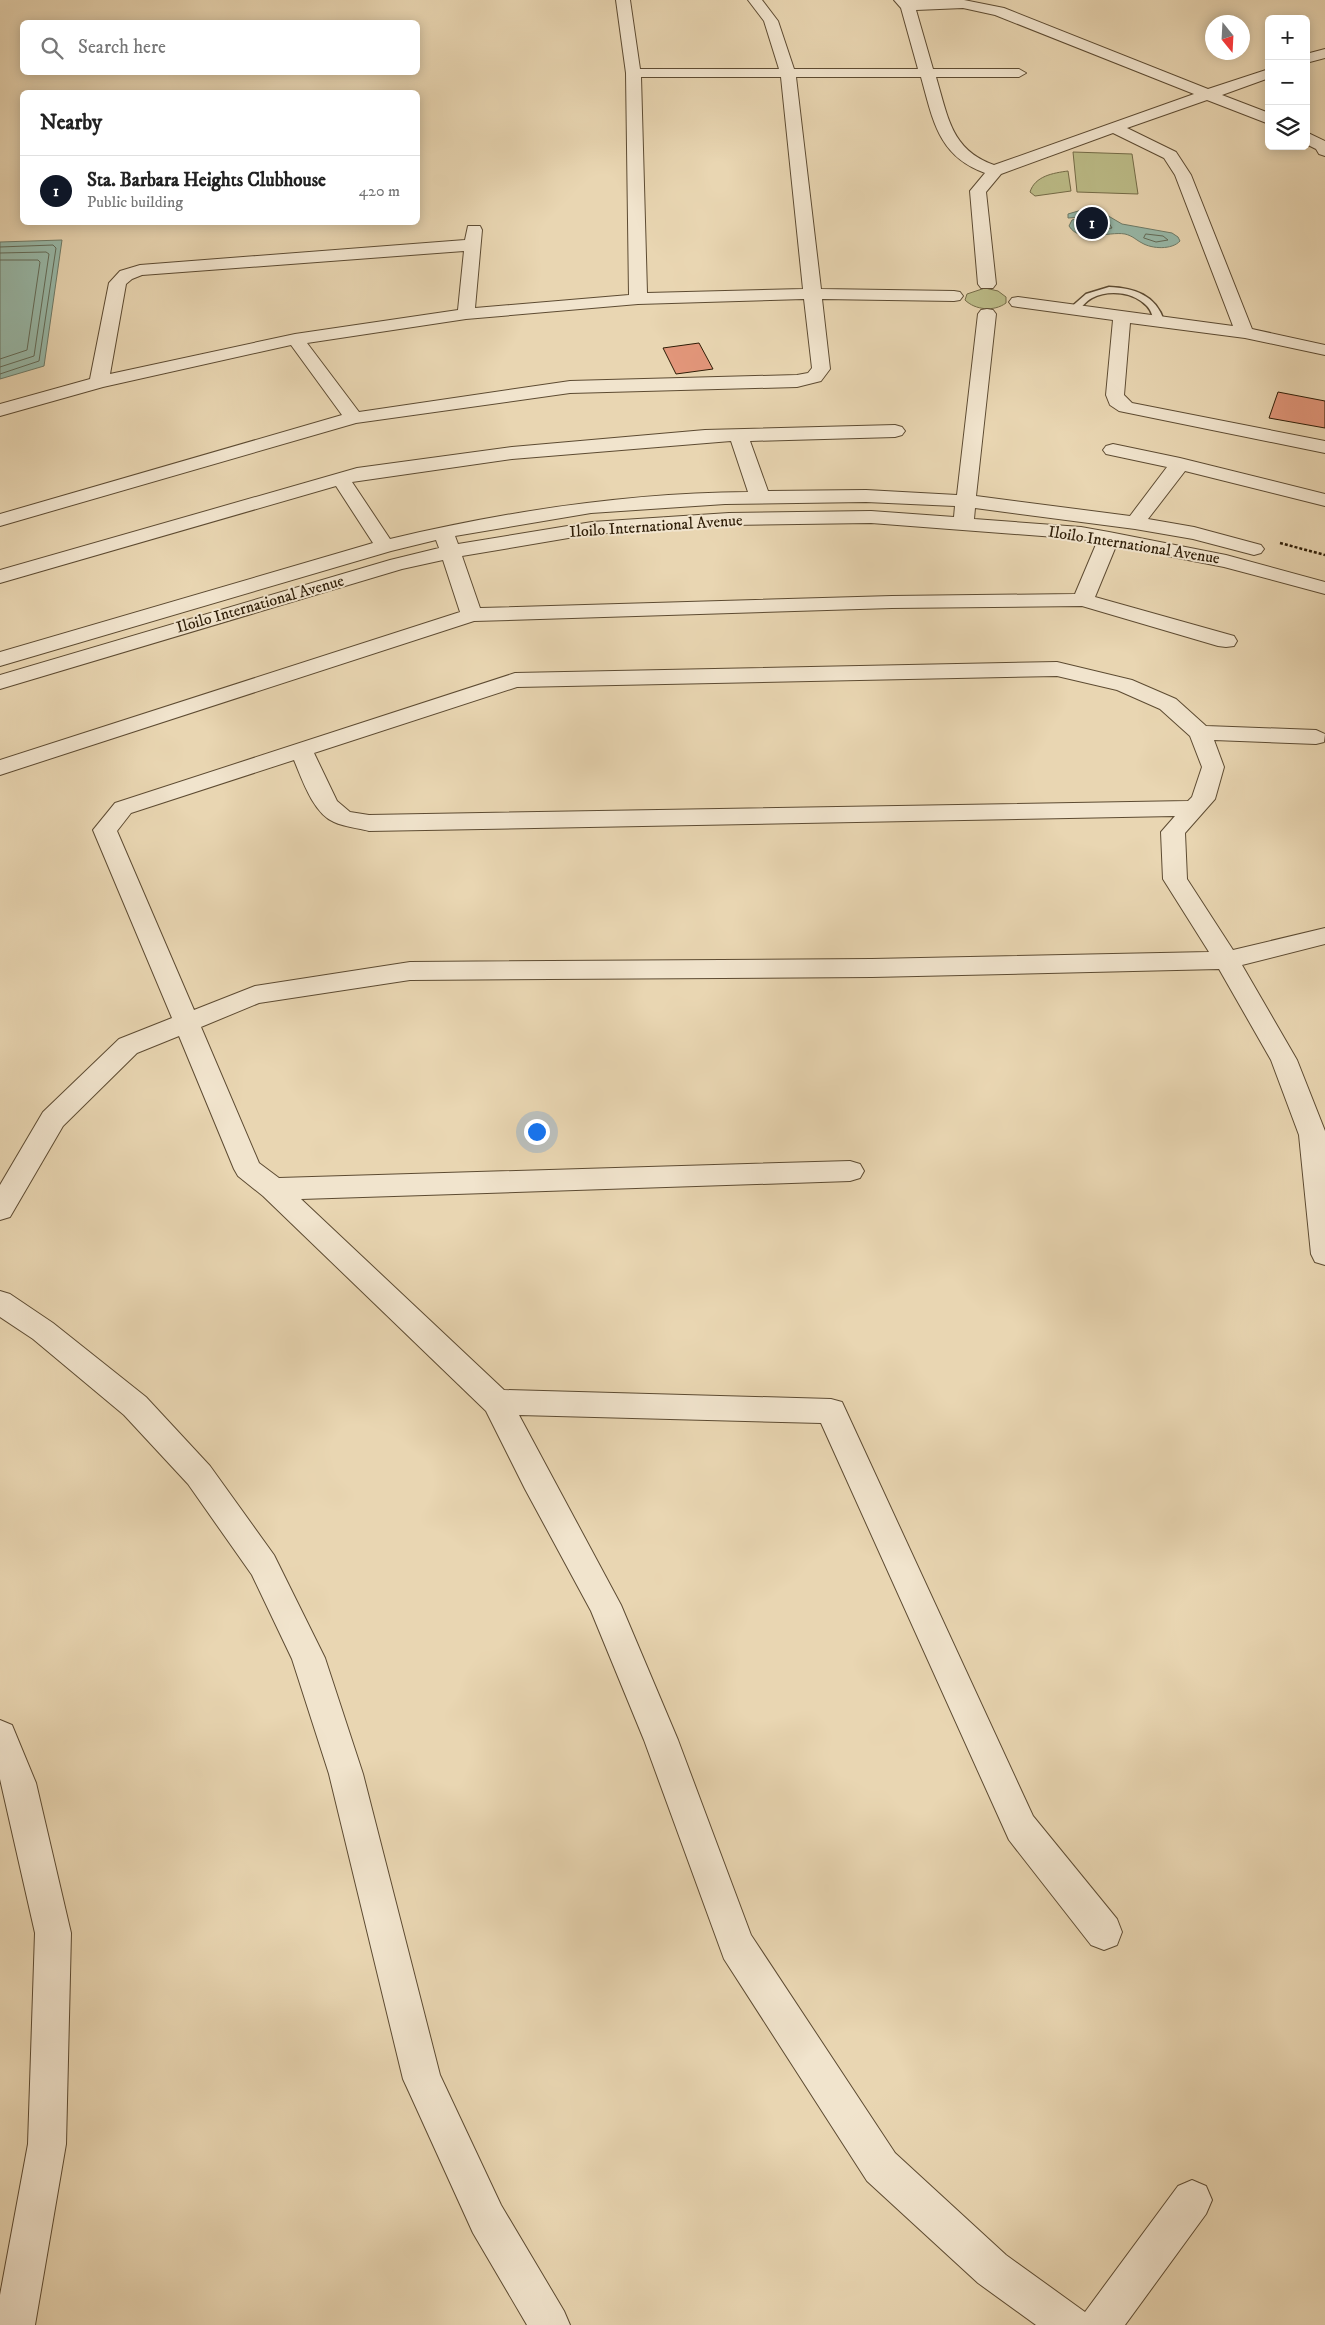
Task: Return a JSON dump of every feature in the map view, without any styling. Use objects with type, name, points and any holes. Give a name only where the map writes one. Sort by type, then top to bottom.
[{"type":"street","points":[[623,0],[633,73],[638,299]]},
{"type":"street","points":[[0,520],[354,418],[570,387],[797,381],[814,377],[821,369],[788,73],[771,21],[755,0]]},
{"type":"street","points":[[995,171],[980,166],[957,153],[943,128],[928,73],[905,3],[963,4],[999,11],[1265,117]]},
{"type":"street","points":[[633,73],[1019,73]]},
{"type":"street","points":[[964,524],[983,296],[978,191],[995,171],[1018,161],[1265,74]]},
{"type":"street","points":[[1115,128],[1170,155],[1183,175],[1245,333]]},
{"type":"street","points":[[1310,138],[1322,146],[1325,151]]},
{"type":"street","points":[[98,382],[118,283],[126,274],[140,270],[473,237],[466,314]]},
{"type":"street","points":[[0,410],[98,382],[295,339],[466,314],[638,299],[813,294],[983,296],[1245,333],[1325,350]]},
{"type":"street","points":[[1122,315],[1115,395],[1117,401],[1126,407],[1325,447]]},
{"type":"street","points":[[295,339],[354,418]]},
{"type":"street","points":[[0,576],[357,474],[512,453],[738,435],[895,431]]},
{"type":"street","points":[[738,435],[760,498]]},
{"type":"street","points":[[1113,450],[1180,464],[1325,500]]},
{"type":"street","points":[[1134,523],[1180,464]]},
{"type":"street","points":[[340,478],[385,546]]},
{"type":"street","name":"Iloilo International Avenue","points":[[0,659],[385,546],[444,532],[591,507],[760,498],[866,496],[965,501],[1134,523],[1194,533],[1325,569]]},
{"type":"street","name":"Iloilo International Avenue","points":[[0,682],[397,564],[450,552],[592,528],[729,519],[871,517],[1081,533],[1226,561],[1325,588]]},
{"type":"street","points":[[444,532],[472,615]]},
{"type":"street","points":[[1083,600],[1109,538]]},
{"type":"street","points":[[0,768],[472,615],[892,602],[1083,600],[1226,641]]},
{"type":"street","points":[[1070,2325],[992,2269],[881,2167],[737,1946],[661,1740],[605,1605],[536,1480],[497,1402],[274,1189],[248,1169],[105,830],[123,808],[515,680],[1057,668],[1124,685],[1168,704],[1200,734],[1213,767],[1203,799],[1173,832],[1174,879],[1227,960],[1284,1060],[1320,1161],[1325,1254]]},
{"type":"street","points":[[1200,734],[1316,737]]},
{"type":"street","points":[[301,750],[323,795],[333,810],[341,816],[369,823],[1195,808]]},
{"type":"street","points":[[0,1209],[52,1119],[128,1046],[254,995],[410,971],[892,968],[1227,960],[1325,936]]},
{"type":"street","points":[[274,1189],[850,1171]]},
{"type":"street","points":[[0,1302],[43,1331],[135,1406],[198,1475],[263,1565],[308,1658],[346,1774],[422,2079],[487,2219],[550,2325]]},
{"type":"street","points":[[497,1402],[831,1411],[1022,1828],[1104,1932]]},
{"type":"street","points":[[0,1736],[10,1791],[52,1933],[47,2144],[15,2325]]},
{"type":"street","points":[[1100,2325],[1192,2200]]},
{"type":"lane","points":[[1074,309],[1089,296],[1110,291],[1126,292],[1139,295],[1152,303],[1158,313],[1159,321]]},
{"type":"green space","points":[[1073,152],[1132,154],[1138,194],[1077,192]]},
{"type":"green space","points":[[1068,171],[1071,191],[1035,196],[1030,192],[1036,182],[1045,176]]},
{"type":"green space","points":[[985,288],[998,291],[1006,297],[1006,303],[996,308],[985,309],[974,306],[965,300],[967,294]]},
{"type":"water","points":[[1085,209],[1103,211],[1096,216],[1068,218],[1068,214]]},
{"type":"water","points":[[1105,214],[1122,224],[1172,233],[1180,241],[1172,246],[1156,247],[1146,245],[1125,234],[1087,236],[1074,231],[1069,226],[1072,220],[1098,217]]},
{"type":"water","points":[[62,240],[44,366],[0,379],[0,242]]},
{"type":"building","points":[[699,343],[713,369],[676,374],[663,348]]},
{"type":"building","points":[[1278,392],[1325,401],[1325,428],[1269,418]]},
{"type":"place","name":"Sta. Barbara Heights Clubhouse","points":[[1092,223]]}]
